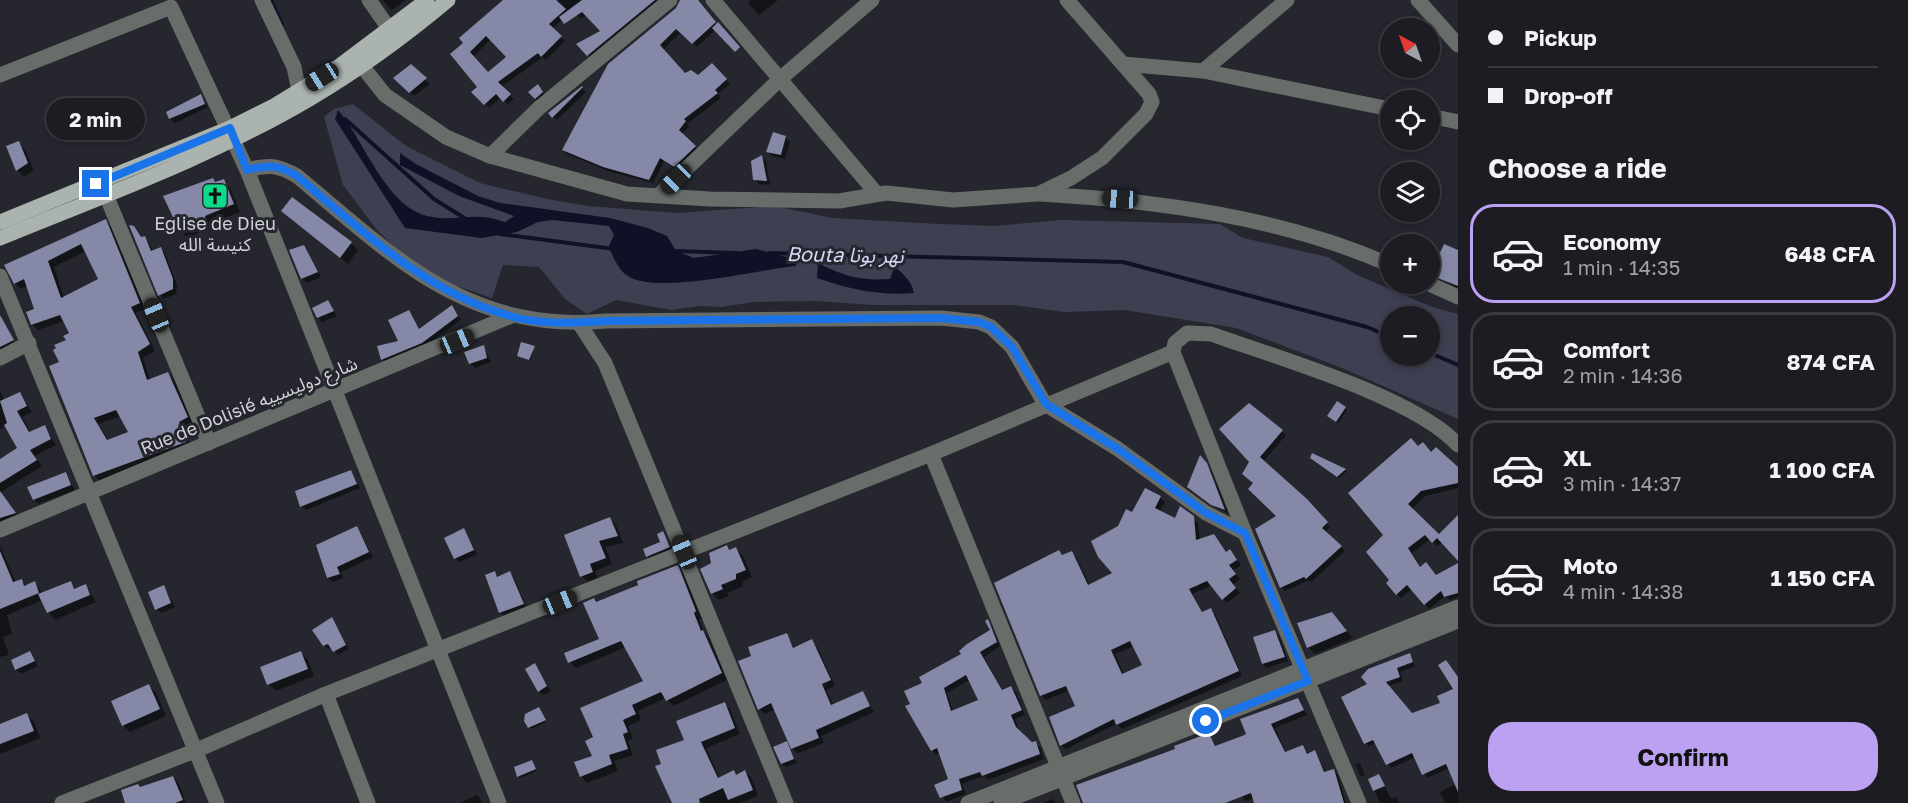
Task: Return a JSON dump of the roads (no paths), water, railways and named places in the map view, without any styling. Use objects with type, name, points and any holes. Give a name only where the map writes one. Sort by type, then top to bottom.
[{"type":"main road","points":[[0,237],[136,184],[232,134],[341,72],[427,0]]},
{"type":"main road","points":[[341,72],[362,66],[395,44],[448,0]]},
{"type":"main road","points":[[0,222],[232,134]]},
{"type":"street","points":[[262,0],[305,92]]},
{"type":"street","points":[[369,0],[390,30]]},
{"type":"street","points":[[490,156],[539,108],[670,0]]},
{"type":"street","points":[[713,0],[877,194]]},
{"type":"street","points":[[659,195],[780,79],[872,0]]},
{"type":"street","points":[[1038,194],[1071,178],[1102,158],[1146,114],[1152,102],[1149,94],[1067,0]]},
{"type":"street","points":[[1203,71],[1287,0]]},
{"type":"street","points":[[1418,0],[1458,45]]},
{"type":"street","points":[[0,75],[177,4],[247,170],[436,651],[499,803]]},
{"type":"street","points":[[1123,64],[1203,71],[1380,107]]},
{"type":"street","points":[[362,66],[385,95],[446,137],[490,156],[627,194],[710,200],[839,201],[877,194],[953,200],[1038,194],[1120,199],[1232,218],[1308,236],[1380,261]]},
{"type":"street","points":[[1440,118],[1458,122]]},
{"type":"street","points":[[247,170],[265,165],[280,166],[297,176],[423,278],[511,316],[579,323],[941,318],[979,322],[991,327],[1012,347],[1046,404],[1118,449],[1206,513],[1245,533]]},
{"type":"street","points":[[106,195],[209,443]]},
{"type":"street","points":[[0,276],[217,803]]},
{"type":"street","points":[[1440,289],[1458,297]]},
{"type":"street","name":"Rue de Dolisié شارع دوليسييه","points":[[0,530],[511,316]]},
{"type":"street","points":[[579,323],[605,363],[786,803]]},
{"type":"street","points":[[1359,803],[1245,533],[1173,352],[1174,343],[1187,333],[1211,334],[1350,384],[1404,408],[1432,422],[1458,445]]},
{"type":"street","points":[[0,358],[29,343]]},
{"type":"street","points":[[69,802],[326,694],[931,454],[1173,352]]},
{"type":"street","points":[[931,454],[1073,803]]},
{"type":"street","points":[[1306,675],[1458,607]]},
{"type":"street","points":[[968,803],[1060,773],[1306,675],[1458,621]]},
{"type":"street","points":[[326,694],[368,803]]},
{"type":"street","points":[[1001,803],[1060,773]]},
{"type":"waterway","points":[[271,0],[282,24]]},
{"type":"waterway","name":"Bouta نهر بوتا","points":[[345,119],[434,199],[469,221]]},
{"type":"waterway","name":"Bouta نهر بوتا","points":[[500,234],[614,249]]},
{"type":"waterway","name":"Bouta نهر بوتا","points":[[673,251],[737,253]]},
{"type":"waterway","name":"Bouta نهر بوتا","points":[[769,253],[1123,262],[1367,327],[1380,333]]},
{"type":"waterway","name":"Bouta نهر بوتا","points":[[1440,357],[1458,365]]},
{"type":"place","name":"Eglise de Dieu كنيسة الله","points":[[215,196]]}]
